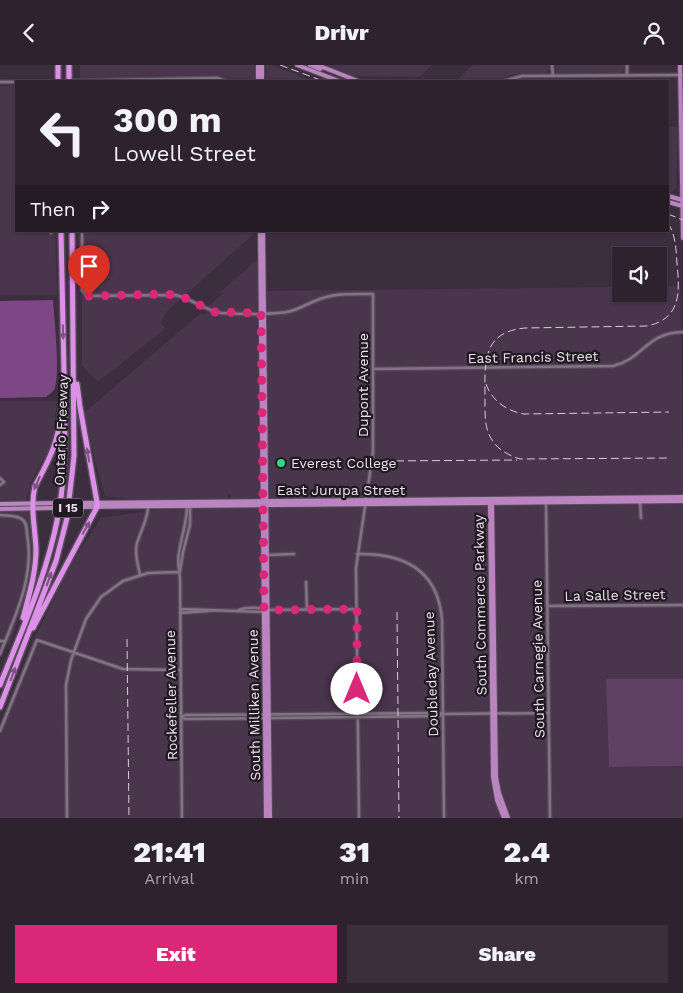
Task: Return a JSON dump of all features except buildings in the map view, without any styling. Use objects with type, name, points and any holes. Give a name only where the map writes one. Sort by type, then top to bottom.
[{"type":"highway","points":[[58,65],[58,79]]},
{"type":"highway","points":[[69,65],[69,78]]},
{"type":"highway","name":"Ontario Freeway","points":[[0,685],[48,558],[58,516],[64,474],[65,389],[61,232]]},
{"type":"highway","name":"Ontario Freeway","points":[[0,707],[56,561],[67,518],[74,456],[72,232]]},
{"type":"highway","points":[[26,641],[97,505],[74,369]]},
{"type":"highway","points":[[18,638],[35,568],[36,546],[32,506],[35,486],[56,443],[60,429],[65,389]]},
{"type":"main road","points":[[258,65],[260,80]]},
{"type":"main road","points":[[260,80],[262,65]]},
{"type":"main road","points":[[297,65],[336,80]]},
{"type":"main road","points":[[303,65],[345,79]]},
{"type":"main road","points":[[310,65],[345,79]]},
{"type":"main road","points":[[317,65],[345,79]]},
{"type":"main road","points":[[680,65],[682,75],[683,238]]},
{"type":"main road","points":[[669,196],[683,200]]},
{"type":"main road","points":[[669,202],[683,206]]},
{"type":"main road","name":"South Milliken Avenue","points":[[262,232],[265,610],[270,818]]},
{"type":"main road","name":"East Jurupa Street","points":[[0,509],[50,505],[491,502],[683,497]]},
{"type":"main road","points":[[602,503],[605,500],[624,498]]},
{"type":"main road","points":[[574,503],[591,501],[593,499]]},
{"type":"main road","name":"East Jurupa Street","points":[[546,501],[574,503],[683,501]]},
{"type":"main road","name":"East Jurupa Street","points":[[365,503],[491,502]]},
{"type":"main road","name":"South Commerce Parkway","points":[[491,502],[497,785],[506,818]]},
{"type":"main road","name":"South Commerce Parkway","points":[[491,502],[494,714]]},
{"type":"main road","points":[[477,503],[487,509],[490,516]]},
{"type":"main road","name":"East Jurupa Street","points":[[0,504],[32,506]]},
{"type":"main road","name":"South Milliken Avenue","points":[[265,504],[267,555],[265,610]]},
{"type":"main road","name":"East Jurupa Street","points":[[97,505],[148,507],[189,505]]},
{"type":"main road","name":"South Milliken Avenue","points":[[266,818],[267,716]]},
{"type":"street","points":[[552,65],[553,76]]},
{"type":"street","points":[[627,65],[627,76]]},
{"type":"street","points":[[508,80],[522,76],[682,75]]},
{"type":"street","points":[[151,80],[222,80]]},
{"type":"street","points":[[0,82],[15,82]]},
{"type":"street","points":[[82,232],[82,287],[84,293],[89,296],[168,294],[185,298],[214,312],[263,313]]},
{"type":"street","name":"Dupont Avenue","points":[[263,313],[293,311],[320,299],[335,295],[373,294],[373,452],[357,554],[359,818]]},
{"type":"street","name":"East Francis Street","points":[[373,369],[613,366],[633,357],[649,342],[662,335],[683,332]]},
{"type":"street","points":[[0,478],[4,482],[0,485]]},
{"type":"street","name":"South Carnegie Avenue","points":[[546,501],[550,818]]},
{"type":"street","points":[[640,502],[641,517]]},
{"type":"street","name":"Rockefeller Avenue","points":[[182,818],[178,555],[189,505]]},
{"type":"street","points":[[140,575],[136,549],[147,519],[148,507]]},
{"type":"street","points":[[0,515],[22,519],[28,542],[26,583],[0,654]]},
{"type":"street","points":[[267,555],[294,554]]},
{"type":"street","name":"Doubleday Avenue","points":[[357,554],[382,554],[404,561],[422,573],[434,591],[440,605],[442,620],[444,818]]},
{"type":"street","points":[[67,818],[66,694],[68,674],[86,619],[100,599],[118,584],[140,575],[179,572]]},
{"type":"street","points":[[306,581],[307,610]]},
{"type":"street","name":"La Salle Street","points":[[548,606],[683,605]]},
{"type":"street","points":[[180,611],[357,609]]},
{"type":"street","points":[[0,731],[37,640],[123,669],[181,670]]},
{"type":"street","points":[[0,641],[5,641]]},
{"type":"street","points":[[181,717],[185,715],[548,713]]},
{"type":"shaded area","points":[[80,65],[255,65],[255,80],[82,80],[80,78]]},
{"type":"shaded area","points":[[266,65],[272,65],[310,80],[266,80]]},
{"type":"shaded area","points":[[324,65],[432,65],[420,77],[353,76]]},
{"type":"shaded area","points":[[473,65],[550,65],[550,69],[546,73],[510,75],[499,80],[457,80]]},
{"type":"shaded area","points":[[555,65],[624,65],[624,70],[620,73],[556,73]]},
{"type":"shaded area","points":[[15,85],[15,232],[55,232],[57,295],[0,295],[0,86]]},
{"type":"shaded area","points":[[669,127],[678,127],[676,187],[672,192],[669,191]]},
{"type":"shaded area","points":[[82,232],[256,232],[166,312],[161,324],[166,328],[98,382],[82,366]]},
{"type":"shaded area","points":[[253,262],[258,262],[258,311],[228,312],[207,307],[224,293],[220,292]]},
{"type":"shaded area","points":[[667,286],[680,286],[683,459],[683,679],[606,680],[609,767],[683,766],[683,818],[0,818],[0,726],[33,641],[69,567],[101,518],[162,509],[269,507],[266,291],[612,287],[612,302],[667,302]]},
{"type":"shaded area","points":[[53,300],[57,360],[54,390],[46,397],[0,398],[0,301]]},
{"type":"shaded area","points":[[209,312],[224,315],[256,315],[258,317],[259,499],[231,500],[230,494],[228,494],[228,500],[184,499],[148,501],[105,496],[92,449],[85,412],[201,313],[203,315]]},
{"type":"shaded area","points":[[0,401],[57,401],[52,445],[32,480],[26,500],[33,544],[30,583],[10,644],[3,644],[0,651]]},
{"type":"shaded area","points":[[606,679],[683,679],[683,766],[609,767]]},
{"type":"railway","points":[[280,65],[320,80]]},
{"type":"railway","points":[[669,214],[683,220]]},
{"type":"railway","points":[[669,225],[675,243],[678,274],[678,294],[672,311],[658,322],[647,326],[525,328],[500,336],[488,352],[485,373],[485,409],[486,425],[492,440],[504,452],[520,459],[670,458]]},
{"type":"railway","points":[[486,384],[496,400],[506,408],[524,414],[669,412]]},
{"type":"railway","points":[[384,461],[517,460]]},
{"type":"railway","points":[[397,612],[399,818]]},
{"type":"railway","points":[[127,639],[129,818]]},
{"type":"place","name":"Everest College","points":[[281,463]]},
{"type":"route","points":[[89,296],[168,294],[178,295],[214,312],[261,313],[264,608],[268,610],[357,609],[357,689]]}]
